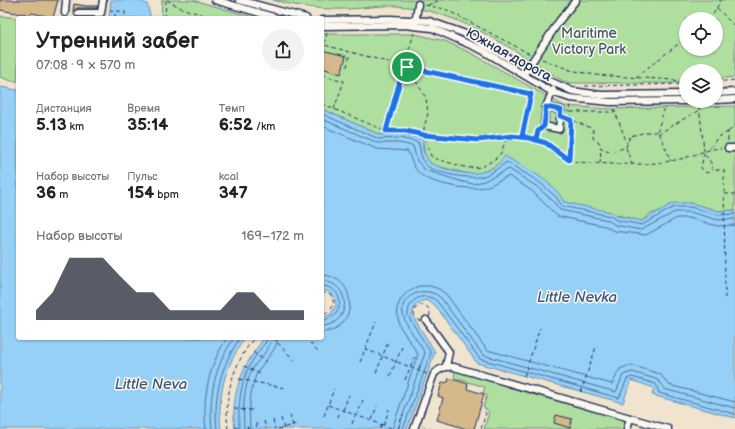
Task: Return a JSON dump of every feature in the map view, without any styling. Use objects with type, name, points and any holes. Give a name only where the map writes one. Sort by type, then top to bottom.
[{"type":"street","points":[[64,13],[66,0]]},
{"type":"street","points":[[78,13],[101,14],[103,0]]},
{"type":"street","points":[[215,0],[270,16]]},
{"type":"street","points":[[240,0],[285,16]]},
{"type":"street","points":[[522,75],[560,20],[576,0]]},
{"type":"street","points":[[414,26],[418,4]]},
{"type":"street","name":"Южная дорога","points":[[414,26],[429,21],[463,33],[556,84],[572,91],[593,94],[679,94]]},
{"type":"street","name":"Южная дорога","points":[[324,23],[432,28],[482,50],[552,92],[570,98],[592,101],[679,101]]},
{"type":"street","points":[[546,107],[561,113],[559,129],[544,126],[546,107],[556,84]]},
{"type":"street","points":[[723,93],[735,92]]},
{"type":"street","points":[[723,100],[735,99]]},
{"type":"street","points":[[728,148],[735,148]]},
{"type":"street","points":[[426,320],[449,352],[446,366]]},
{"type":"street","points":[[415,427],[434,374],[439,368],[446,366],[454,367],[668,429]]},
{"type":"street","points":[[627,429],[630,418]]},
{"type":"path","points":[[165,16],[167,0],[181,8],[207,16]]},
{"type":"path","points":[[428,5],[440,0]]},
{"type":"path","points":[[714,12],[721,0]]},
{"type":"path","points":[[418,4],[446,9],[535,57],[570,70],[595,75],[675,80],[679,83]]},
{"type":"path","points":[[717,8],[735,28]]},
{"type":"path","points":[[110,10],[125,12],[125,16]]},
{"type":"path","points":[[114,16],[115,11]]},
{"type":"path","points":[[386,131],[414,26]]},
{"type":"path","points":[[324,42],[327,33]]},
{"type":"path","points":[[636,77],[679,43]]},
{"type":"path","points":[[324,45],[407,67],[531,94]]},
{"type":"path","points":[[347,67],[350,52]]},
{"type":"path","points":[[405,63],[426,98],[428,113],[424,128],[424,135],[429,151],[436,159],[475,168],[482,167],[495,159],[501,153],[507,136]]},
{"type":"path","points":[[324,76],[344,81],[334,110]]},
{"type":"path","points":[[723,81],[735,80]]},
{"type":"path","points":[[581,86],[679,85]]},
{"type":"path","points":[[522,136],[532,87]]},
{"type":"path","points":[[324,105],[386,131],[406,131],[424,135],[478,140],[507,136],[522,136],[536,139],[552,146],[569,160],[600,163],[632,164],[671,161],[704,150],[728,148],[729,131]]},
{"type":"path","points":[[569,160],[571,120],[570,105]]},
{"type":"path","points":[[665,107],[658,133],[671,161]]},
{"type":"path","points":[[614,108],[628,145]]},
{"type":"path","points":[[601,148],[612,152],[626,147],[630,136],[647,132],[658,133],[699,110],[704,150],[706,156],[712,164],[712,170]]},
{"type":"path","points":[[561,113],[615,112]]},
{"type":"path","points":[[561,113],[571,120],[593,129],[594,138],[599,142],[601,148],[600,163]]},
{"type":"path","points":[[536,139],[538,131],[544,126]]},
{"type":"path","points":[[708,150],[718,137],[735,126]]},
{"type":"path","points":[[626,147],[632,164]]},
{"type":"path","points":[[704,150],[701,168],[706,173],[712,170],[724,170],[725,298]]},
{"type":"path","points":[[724,194],[735,194]]},
{"type":"path","points":[[324,293],[330,295],[334,303],[330,311],[324,313]]},
{"type":"path","points":[[419,305],[425,305],[429,308],[430,314],[426,320],[421,321],[415,317],[415,309],[419,305]]},
{"type":"path","points":[[360,362],[376,322]]},
{"type":"path","points":[[524,376],[540,328]]},
{"type":"path","points":[[228,429],[228,402],[232,377],[241,357],[253,340]]},
{"type":"path","points":[[275,340],[294,360]]},
{"type":"path","points":[[307,340],[318,351]]},
{"type":"path","points":[[376,373],[388,342]]},
{"type":"path","points":[[390,376],[402,347]]},
{"type":"path","points":[[581,392],[596,347]]},
{"type":"path","points":[[365,349],[427,374]]},
{"type":"path","points":[[253,352],[266,362]]},
{"type":"path","points":[[405,380],[415,356]]},
{"type":"path","points":[[418,370],[421,362]]},
{"type":"path","points":[[244,366],[260,374]]},
{"type":"path","points":[[239,379],[285,388]]},
{"type":"path","points":[[324,416],[334,389]]},
{"type":"path","points":[[343,411],[349,396]]},
{"type":"path","points":[[357,416],[363,400]]},
{"type":"path","points":[[328,406],[394,429]]},
{"type":"path","points":[[371,421],[377,406]]},
{"type":"path","points":[[234,409],[252,410]]},
{"type":"path","points":[[384,425],[389,409]]},
{"type":"path","points":[[338,417],[340,410]]},
{"type":"path","points":[[481,429],[486,413],[482,412]]},
{"type":"path","points":[[398,429],[403,414]]},
{"type":"path","points":[[290,415],[294,429]]},
{"type":"path","points":[[352,424],[355,415]]},
{"type":"path","points":[[281,418],[284,428]]},
{"type":"path","points":[[273,420],[275,429]]},
{"type":"path","points":[[264,421],[266,429]]},
{"type":"path","points":[[256,423],[257,429]]},
{"type":"path","points":[[278,429],[296,424]]},
{"type":"path","points":[[380,429],[381,425]]},
{"type":"path","points":[[235,428],[239,427],[240,429]]},
{"type":"path","points":[[415,427],[431,429]]},
{"type":"green space","points":[[162,0],[193,0],[249,16],[161,16]]},
{"type":"green space","name":"Maritime Victory Park","points":[[273,0],[735,0],[735,77],[723,78],[723,64],[679,64],[679,82],[675,83],[570,83],[563,81],[505,44],[463,23],[441,15],[419,9],[396,6],[327,9],[299,6]]},
{"type":"green space","points":[[0,16],[16,18],[16,81],[0,77]]},
{"type":"green space","points":[[324,34],[415,34],[445,41],[473,54],[564,106],[611,109],[723,108],[723,106],[735,106],[735,210],[719,211],[691,203],[650,214],[642,221],[564,202],[554,189],[516,163],[499,164],[489,170],[473,175],[436,166],[430,163],[425,157],[423,143],[399,134],[380,135],[324,110]]},
{"type":"green space","points":[[455,371],[626,420],[623,429],[484,429],[489,412],[483,407],[487,395],[483,393],[485,387],[454,378]]},
{"type":"water","points":[[111,0],[137,0],[147,4],[150,16],[109,16]]},
{"type":"water","name":"Little Neva","points":[[0,87],[16,90],[16,340],[244,340],[232,359],[224,381],[220,404],[221,429],[0,429]]},
{"type":"water","name":"Little Nevka","points":[[324,110],[380,135],[399,134],[423,139],[423,151],[430,163],[450,170],[480,173],[489,170],[505,156],[546,181],[559,194],[564,202],[611,212],[617,216],[642,221],[673,203],[691,203],[719,211],[735,210],[735,418],[652,395],[654,388],[631,380],[623,403],[477,363],[435,305],[425,300],[416,304],[412,315],[435,352],[407,429],[235,429],[234,405],[236,393],[243,371],[255,351],[263,340],[324,340],[324,316],[330,315],[336,306],[335,300],[328,292],[324,291]]},
{"type":"building","points":[[0,0],[58,0],[54,16],[32,13],[29,16],[24,13],[22,14],[0,10]]},
{"type":"building","points":[[74,4],[98,6],[97,8],[78,8],[73,11]]},
{"type":"building","points":[[324,50],[346,56],[341,74],[324,69]]},
{"type":"building","points":[[449,378],[468,384],[467,389],[484,394],[474,429],[467,429],[437,420],[443,398],[438,396],[442,383],[448,382]]},
{"type":"building","points":[[556,415],[572,419],[570,428],[554,423]]},
{"type":"route","points":[[407,67],[404,66],[386,131],[400,130],[424,135],[478,140],[512,136],[522,136],[536,139],[538,131],[544,126],[546,107],[561,110],[560,116],[571,120],[569,160],[561,155],[552,146],[536,139],[522,136],[531,94],[407,67]]}]
